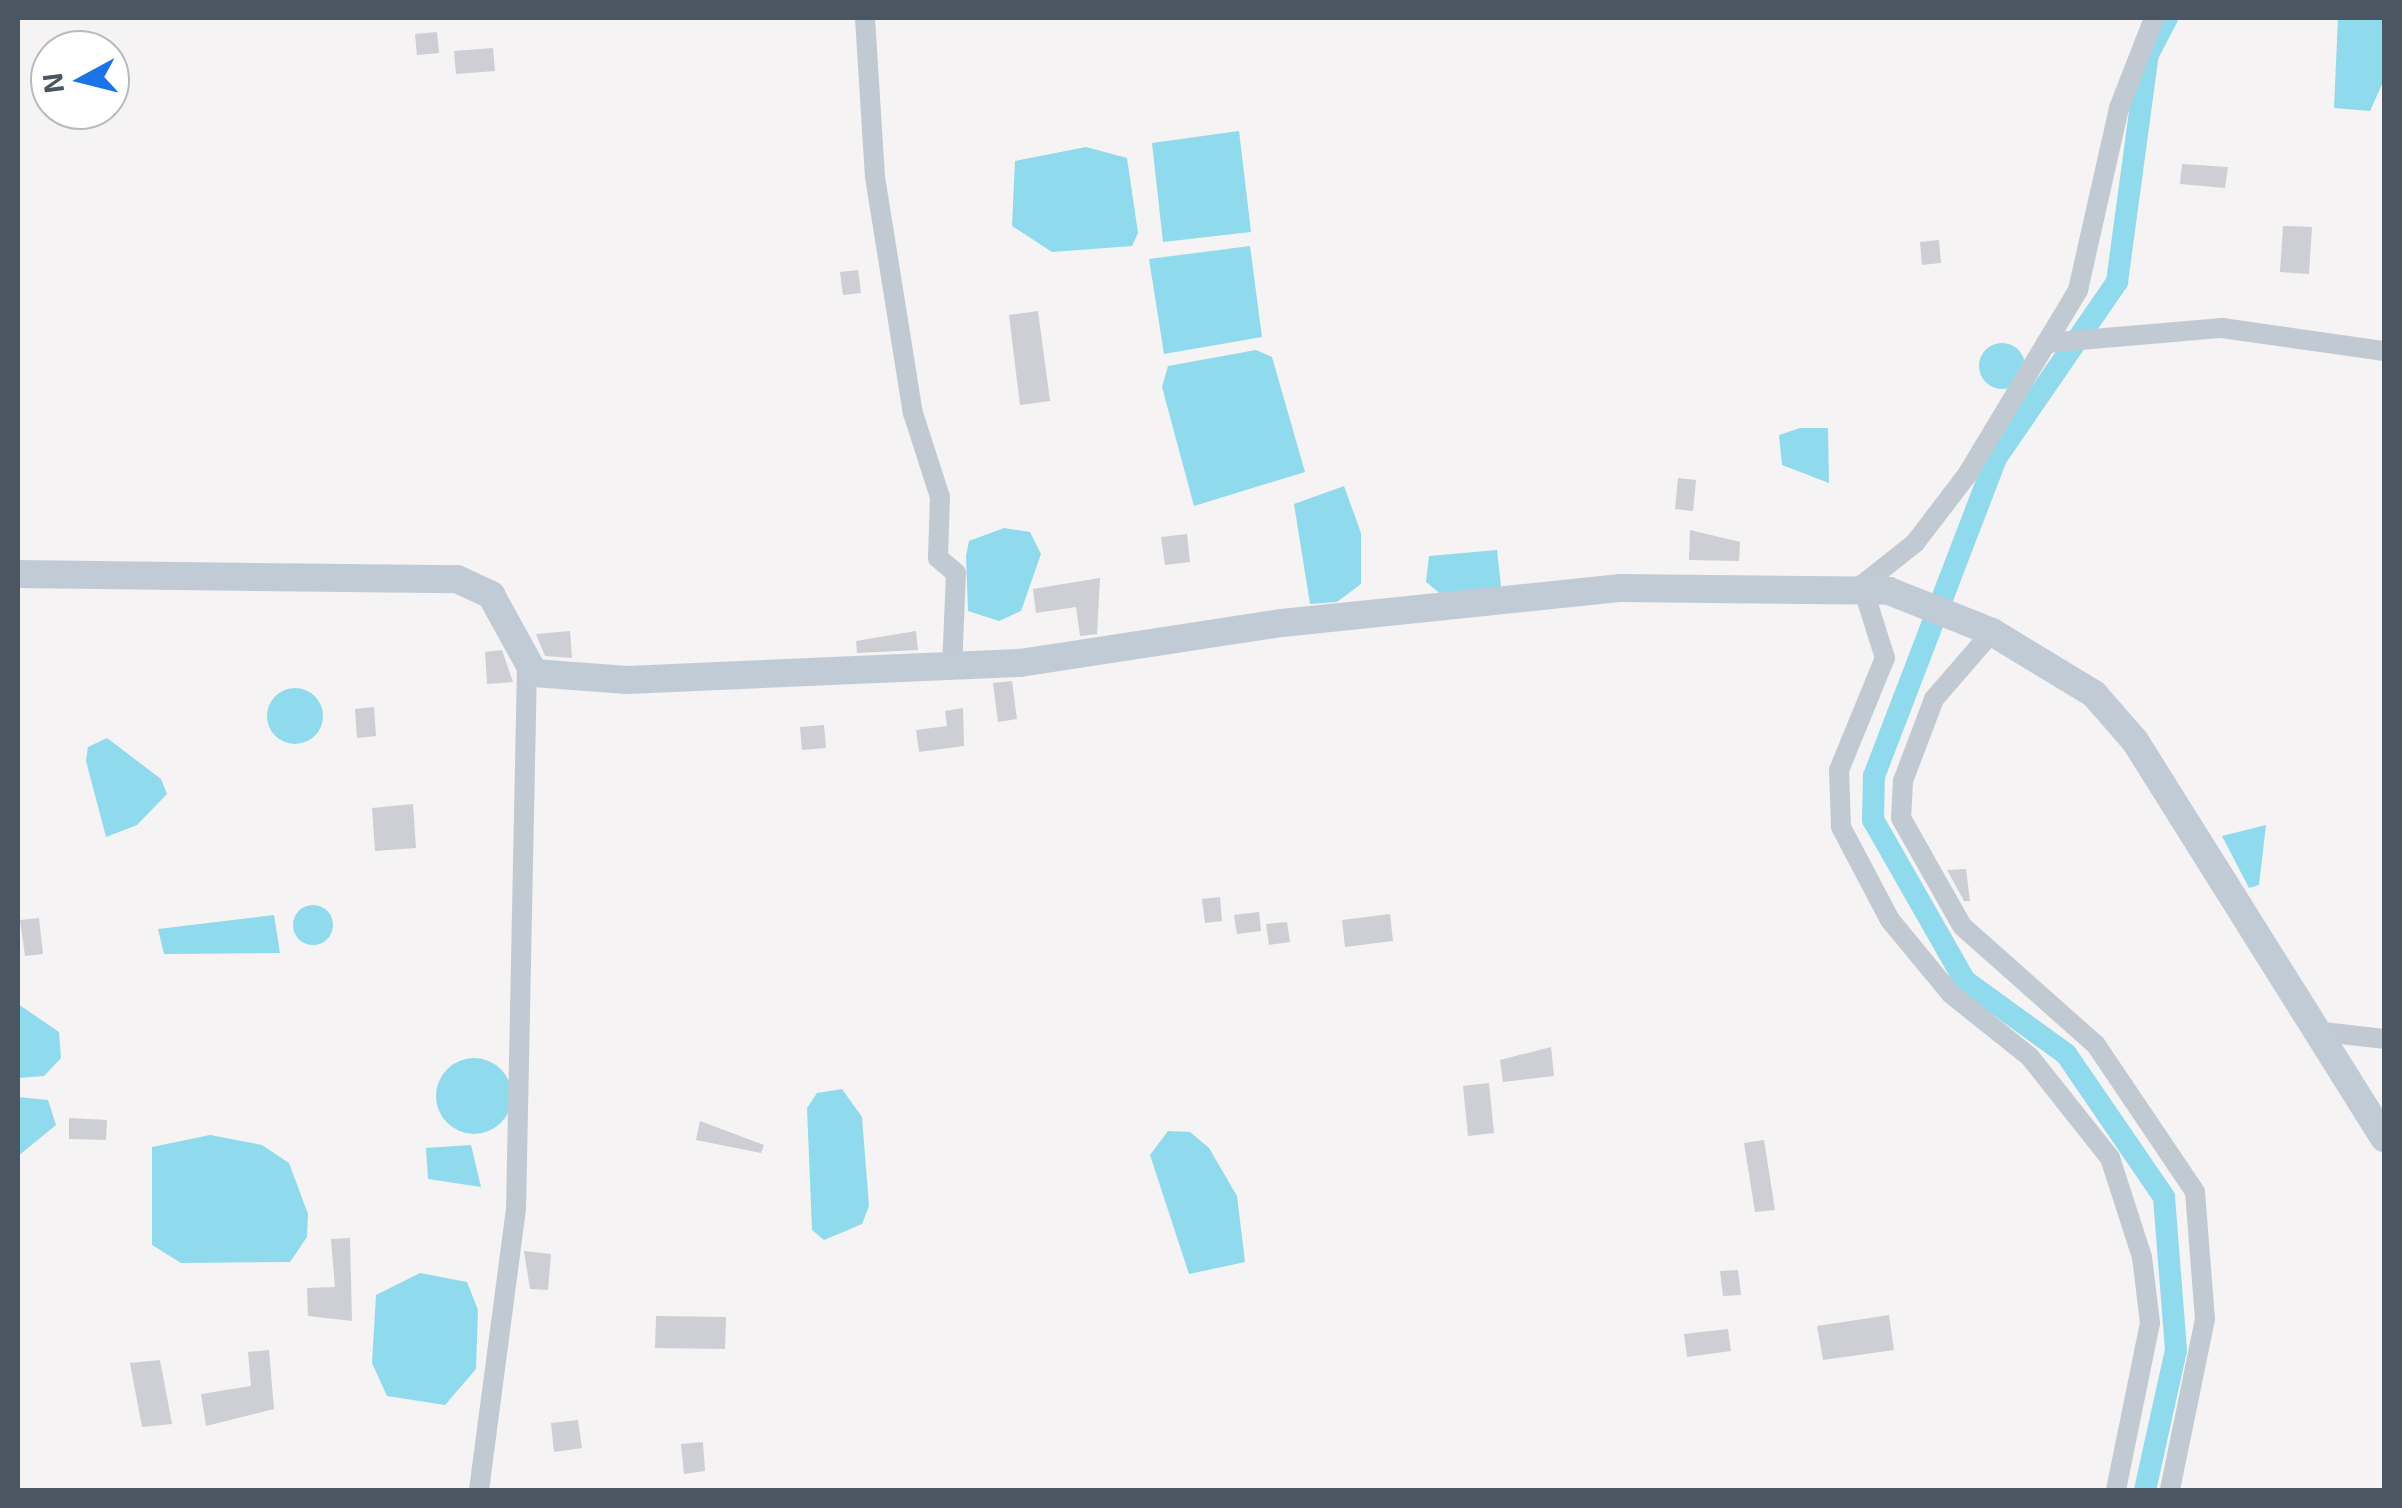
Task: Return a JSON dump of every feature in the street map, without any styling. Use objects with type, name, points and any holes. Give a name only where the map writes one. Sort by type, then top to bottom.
[{"type":"main road","points":[[18,574],[457,579],[491,594],[527,666],[545,678],[627,680],[952,668],[1621,588],[1876,588],[1988,630],[2094,694],[2135,741],[2323,1032],[2384,1138]]},
{"type":"street","points":[[864,18],[875,177],[913,413],[940,497],[938,558],[956,573],[952,668]]},
{"type":"street","points":[[2116,1490],[2150,1322],[2142,1257],[2110,1158],[2030,1058],[1951,994],[1890,920],[1841,827],[1839,770],[1885,658],[1876,588],[1967,475],[2078,290],[2119,108],[2154,18]]},
{"type":"street","points":[[2046,343],[2222,328],[2384,351]]},
{"type":"street","points":[[1988,630],[1934,700],[1904,781],[1900,818],[1962,926],[2096,1045],[2195,1192],[2205,1319],[2170,1490]]},
{"type":"street","points":[[479,1490],[516,1209],[527,666]]},
{"type":"street","points":[[2323,1032],[2384,1039]]},
{"type":"water","points":[[2338,18],[2384,18],[2384,80],[2370,111],[2334,108]]},
{"type":"water","points":[[1239,131],[1251,232],[1163,242],[1152,143]]},
{"type":"water","points":[[1086,147],[1127,158],[1138,233],[1132,246],[1052,252],[1012,226],[1015,161]]},
{"type":"water","points":[[1250,246],[1262,337],[1164,354],[1149,259]]},
{"type":"water","points":[[2002,343],[2018,350],[2025,366],[2018,382],[2002,389],[1986,382],[1979,366],[1986,350]]},
{"type":"water","points":[[1256,350],[1272,357],[1305,472],[1194,506],[1162,387],[1168,366]]},
{"type":"water","points":[[1800,428],[1828,428],[1829,483],[1782,465],[1779,435]]},
{"type":"water","points":[[1344,486],[1361,533],[1361,584],[1337,602],[1310,604],[1294,504]]},
{"type":"water","points":[[1004,528],[1030,532],[1041,554],[1021,611],[999,621],[968,611],[966,556],[969,541]]},
{"type":"water","points":[[1497,550],[1501,586],[1490,595],[1442,595],[1426,582],[1429,556]]},
{"type":"water","points":[[295,688],[315,696],[323,716],[315,736],[295,744],[275,736],[267,716],[275,696]]},
{"type":"water","points":[[107,738],[161,779],[167,794],[137,825],[106,837],[86,761],[88,747]]},
{"type":"water","points":[[2266,825],[2259,885],[2249,888],[2222,836]]},
{"type":"water","points":[[313,905],[327,911],[333,925],[327,939],[313,945],[299,939],[293,925],[299,911]]},
{"type":"water","points":[[274,915],[280,953],[164,954],[158,929]]},
{"type":"water","points":[[18,1004],[59,1032],[61,1058],[44,1076],[18,1078]]},
{"type":"water","points":[[474,1058],[501,1069],[512,1096],[501,1123],[474,1134],[447,1123],[436,1096],[447,1069]]},
{"type":"water","points":[[842,1089],[862,1117],[869,1206],[862,1224],[824,1240],[812,1230],[807,1108],[817,1093]]},
{"type":"water","points":[[18,1097],[48,1100],[56,1125],[18,1156]]},
{"type":"water","points":[[1168,1131],[1190,1132],[1209,1148],[1237,1196],[1245,1262],[1189,1274],[1150,1155]]},
{"type":"water","points":[[210,1135],[262,1145],[289,1163],[308,1214],[307,1237],[290,1262],[181,1263],[152,1245],[152,1147]]},
{"type":"water","points":[[471,1145],[481,1187],[428,1179],[426,1148]]},
{"type":"water","points":[[420,1273],[467,1282],[478,1310],[476,1369],[445,1405],[387,1396],[372,1363],[376,1295]]},
{"type":"building","points":[[437,32],[439,53],[417,55],[415,34]]},
{"type":"building","points":[[493,48],[495,71],[456,74],[454,51]]},
{"type":"building","points":[[2182,164],[2228,167],[2225,188],[2180,184]]},
{"type":"building","points":[[2283,226],[2312,227],[2309,274],[2280,272]]},
{"type":"building","points":[[1939,240],[1941,263],[1922,265],[1920,242]]},
{"type":"building","points":[[858,270],[861,293],[843,295],[840,272]]},
{"type":"building","points":[[1038,311],[1050,401],[1020,405],[1009,315]]},
{"type":"building","points":[[1678,478],[1696,480],[1693,511],[1675,509]]},
{"type":"building","points":[[1690,530],[1740,542],[1739,561],[1689,560]]},
{"type":"building","points":[[1187,534],[1190,562],[1165,565],[1161,537]]},
{"type":"building","points":[[1100,578],[1097,634],[1080,636],[1076,607],[1036,613],[1033,589]]},
{"type":"building","points":[[570,631],[572,658],[545,656],[536,634]]},
{"type":"building","points":[[916,631],[918,650],[857,653],[856,641]]},
{"type":"building","points":[[502,650],[513,682],[487,684],[485,652]]},
{"type":"building","points":[[1012,681],[1017,719],[998,722],[993,683]]},
{"type":"building","points":[[374,707],[376,736],[357,738],[355,709]]},
{"type":"building","points":[[963,708],[964,746],[919,752],[916,730],[947,726],[945,711]]},
{"type":"building","points":[[824,725],[826,748],[802,750],[800,727]]},
{"type":"building","points":[[413,804],[416,848],[375,851],[372,808]]},
{"type":"building","points":[[1966,869],[1970,901],[1964,901],[1947,870]]},
{"type":"building","points":[[1220,897],[1222,921],[1205,923],[1202,899]]},
{"type":"building","points":[[1259,912],[1261,931],[1237,934],[1234,915]]},
{"type":"building","points":[[1390,914],[1393,941],[1345,947],[1342,920]]},
{"type":"building","points":[[39,918],[43,954],[25,956],[20,920]]},
{"type":"building","points":[[1287,922],[1290,942],[1269,945],[1266,924]]},
{"type":"building","points":[[1551,1047],[1554,1076],[1503,1082],[1500,1060]]},
{"type":"building","points":[[1489,1083],[1494,1133],[1468,1136],[1463,1086]]},
{"type":"building","points":[[69,1118],[107,1120],[106,1140],[69,1139]]},
{"type":"building","points":[[700,1121],[764,1145],[761,1153],[696,1140]]},
{"type":"building","points":[[1764,1140],[1775,1210],[1755,1212],[1744,1143]]},
{"type":"building","points":[[350,1238],[352,1321],[308,1316],[307,1288],[335,1287],[331,1239]]},
{"type":"building","points":[[524,1251],[551,1254],[548,1290],[530,1289]]},
{"type":"building","points":[[1738,1270],[1741,1295],[1723,1296],[1720,1271]]},
{"type":"building","points":[[1889,1315],[1894,1350],[1823,1360],[1817,1326]]},
{"type":"building","points":[[656,1316],[726,1317],[725,1349],[655,1348]]},
{"type":"building","points":[[1728,1329],[1731,1351],[1687,1357],[1684,1334]]},
{"type":"building","points":[[269,1350],[274,1409],[206,1426],[201,1394],[251,1386],[248,1352]]},
{"type":"building","points":[[160,1360],[172,1424],[142,1427],[130,1363]]},
{"type":"building","points":[[578,1420],[582,1448],[554,1452],[551,1423]]},
{"type":"building","points":[[703,1442],[705,1471],[684,1474],[681,1444]]},
{"type":"waterway","points":[[2145,1490],[2176,1350],[2164,1197],[2066,1054],[1965,981],[1873,820],[1874,776],[1996,458],[2117,282],[2148,54],[2167,18]]}]
